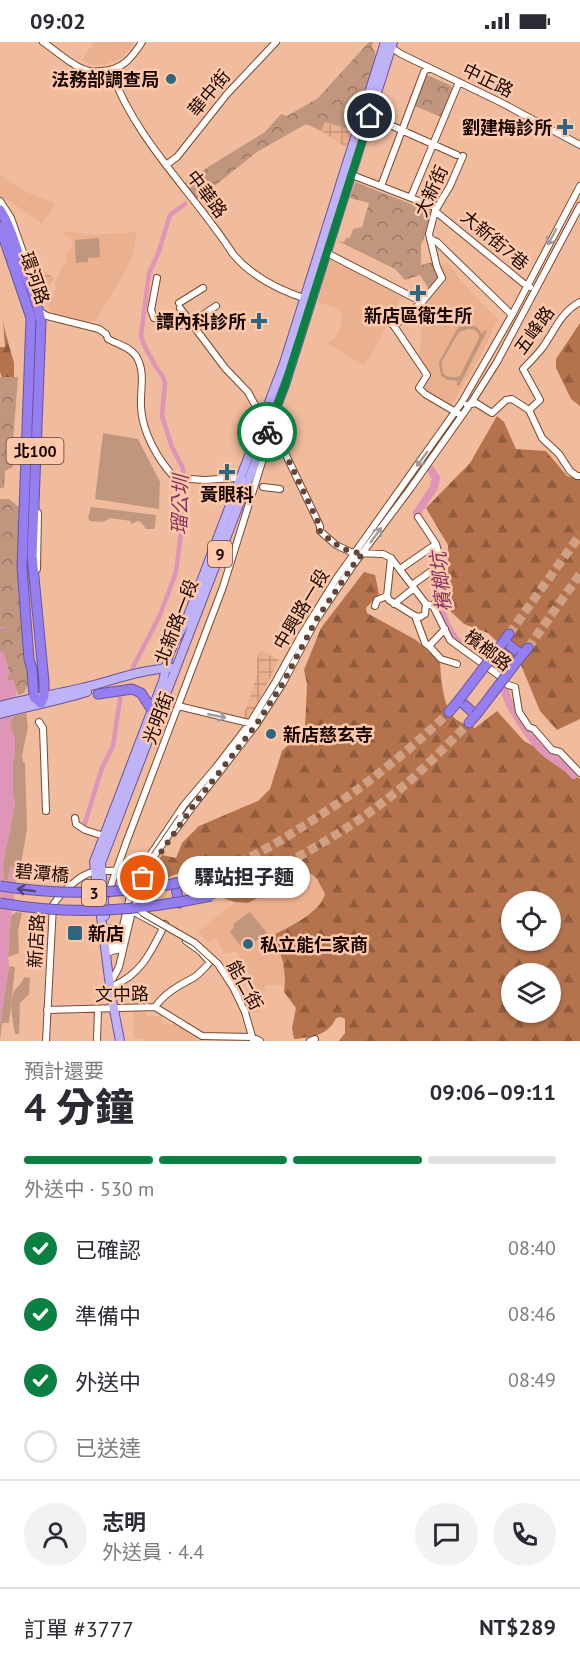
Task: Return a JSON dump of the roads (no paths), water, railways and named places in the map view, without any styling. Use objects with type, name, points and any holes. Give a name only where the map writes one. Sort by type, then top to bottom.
[{"type":"highway","name":"環河路","points":[[0,210],[30,282],[39,311],[32,556],[35,587],[36,700]]},
{"type":"highway","name":"環河路","points":[[0,227],[31,318],[23,557]]},
{"type":"highway","name":"北100","points":[[24,537],[30,585],[36,700]]},
{"type":"highway","name":"北100","points":[[23,557],[23,591],[36,700]]},
{"type":"highway","points":[[23,557],[32,651]]},
{"type":"highway","points":[[449,712],[506,638],[525,652],[469,723]]},
{"type":"highway","points":[[98,694],[132,689],[141,693],[152,710]]},
{"type":"highway","points":[[459,700],[476,715]]},
{"type":"highway","name":"碧潭橋","points":[[0,886],[60,893],[95,893],[138,889],[188,880]]},
{"type":"highway","points":[[175,883],[179,903]]},
{"type":"highway","name":"碧潭橋","points":[[0,903],[40,909],[88,912],[142,908],[211,896]]},
{"type":"main road","name":"北新路一段","points":[[308,299],[327,253],[352,175],[370,116],[388,43]]},
{"type":"main road","name":"北新路一段","points":[[98,872],[170,671],[247,482],[260,437],[285,385],[308,299],[388,43]]},
{"type":"main road","name":"北新路一段","points":[[98,872],[94,862],[152,710],[170,671],[169,655],[247,482]]},
{"type":"main road","points":[[150,670],[169,655]]},
{"type":"main road","points":[[0,706],[36,700],[150,670],[170,671]]},
{"type":"main road","points":[[0,714],[36,700],[53,702],[170,671]]},
{"type":"main road","points":[[105,687],[134,685],[146,695],[152,710]]},
{"type":"main road","name":"9","points":[[98,872],[105,903],[115,1007]]},
{"type":"main road","name":"9","points":[[98,872],[115,1007],[122,1041]]},
{"type":"street","points":[[43,42],[82,69],[95,72],[111,71],[128,61],[142,42]]},
{"type":"street","name":"華中街","points":[[166,165],[177,157],[227,94],[276,42]]},
{"type":"street","name":"中正路","points":[[388,43],[401,54],[580,145]]},
{"type":"street","points":[[381,186],[424,72],[428,68]]},
{"type":"street","name":"中華路","points":[[111,71],[128,109],[148,141],[238,260],[266,281],[308,299]]},
{"type":"street","points":[[411,197],[459,82]]},
{"type":"street","points":[[370,116],[433,144]]},
{"type":"street","name":"大新街","points":[[422,302],[442,278],[430,239],[430,225],[436,209],[450,186],[460,156],[433,144]]},
{"type":"street","name":"大新街7巷","points":[[352,175],[436,209],[536,290]]},
{"type":"street","name":"中興路一段","points":[[108,950],[119,943],[143,878],[190,804],[283,683],[316,620],[462,416],[465,404],[580,186]]},
{"type":"street","name":"環河路","points":[[0,201],[11,218],[30,272],[30,282]]},
{"type":"street","name":"中興路一段","points":[[253,724],[302,634],[353,553],[455,412],[465,404],[496,362],[580,206]]},
{"type":"street","points":[[430,239],[437,242],[512,315]]},
{"type":"street","points":[[327,253],[422,302],[394,326]]},
{"type":"street","points":[[157,278],[152,310],[154,318],[174,326],[191,323],[216,306]]},
{"type":"street","points":[[203,288],[179,305],[225,368],[248,392],[260,414],[268,418]]},
{"type":"street","name":"五峰路","points":[[529,411],[540,400],[523,369],[542,347],[561,317],[569,308],[580,302]]},
{"type":"street","points":[[39,311],[47,316],[99,329],[106,334],[108,339],[123,345],[135,355],[142,372],[142,419],[165,468],[175,478],[207,480],[235,478],[247,482]]},
{"type":"street","points":[[387,319],[427,375],[419,388],[424,394],[462,416]]},
{"type":"street","points":[[465,404],[476,403],[492,412],[501,403],[512,399],[529,411],[542,438],[559,454],[570,471],[580,476]]},
{"type":"street","points":[[260,437],[279,446],[286,455],[320,526],[320,531],[336,545],[353,553],[383,554],[391,558],[387,596],[394,604],[420,617],[437,600],[439,554],[436,544],[418,517]]},
{"type":"street","name":"光明街","points":[[105,903],[234,554],[247,482],[267,446],[260,437]]},
{"type":"street","points":[[570,471],[580,469]]},
{"type":"street","points":[[263,487],[280,489]]},
{"type":"street","points":[[400,569],[436,544]]},
{"type":"street","name":"檳榔路","points":[[391,558],[430,605],[450,640],[497,674],[508,685],[515,687],[519,712],[529,727],[534,729],[552,750],[560,752],[580,773]]},
{"type":"street","points":[[394,604],[437,567]]},
{"type":"street","points":[[375,606],[377,600],[387,596]]},
{"type":"street","points":[[415,616],[425,643],[441,659],[457,664]]},
{"type":"street","points":[[429,646],[445,629]]},
{"type":"street","points":[[170,671],[177,680],[187,683]]},
{"type":"street","points":[[178,706],[253,724]]},
{"type":"street","points":[[39,722],[43,728],[46,811]]},
{"type":"street","name":"能仁街","points":[[190,804],[140,878],[135,892],[136,903],[143,913],[195,943],[225,974],[245,1012],[253,1039]]},
{"type":"street","points":[[75,819],[76,824],[83,829],[104,836]]},
{"type":"street","points":[[98,872],[117,870]]},
{"type":"street","name":"新店路","points":[[46,1041],[53,905],[59,896],[85,875],[98,872]]},
{"type":"street","points":[[131,912],[164,926],[200,951],[210,962],[195,977],[166,993],[155,1007]]},
{"type":"street","name":"中興路一段","points":[[113,982],[125,943],[131,912]]},
{"type":"street","points":[[113,982],[126,981],[148,957],[164,926]]},
{"type":"street","points":[[107,928],[123,930]]},
{"type":"street","points":[[108,950],[120,949],[125,943]]},
{"type":"street","name":"文中路","points":[[47,1010],[155,1007],[202,1036],[260,1041]]},
{"type":"street","points":[[97,1041],[98,1009]]},
{"type":"waterway","name":"瑠公圳","points":[[130,673],[160,615],[176,572],[182,524],[183,468],[172,447],[162,416],[165,383],[141,336],[149,273],[158,254],[170,215],[185,204]]},
{"type":"waterway","name":"檳榔坑","points":[[417,513],[434,487],[436,478],[431,470]]},
{"type":"waterway","name":"檳榔坑","points":[[439,592],[440,607],[445,621],[460,645]]},
{"type":"waterway","points":[[0,628],[6,627]]},
{"type":"waterway","name":"檳榔坑","points":[[505,690],[516,715],[535,742],[574,775]]},
{"type":"waterway","name":"瑠公圳","points":[[84,826],[102,768],[113,746],[121,693]]},
{"type":"tunnel","points":[[509,634],[580,535]]},
{"type":"tunnel","points":[[528,648],[580,574]]},
{"type":"tunnel","points":[[188,881],[239,863],[316,818],[385,768],[449,712]]},
{"type":"tunnel","points":[[211,896],[265,873],[342,831],[413,778],[469,723]]},
{"type":"place","name":"法務部調查局","points":[[171,79]]},
{"type":"place","name":"劉建梅診所","points":[[565,127]]},
{"type":"place","name":"新店區衛生所","points":[[418,293]]},
{"type":"place","name":"譚內科診所","points":[[259,321]]},
{"type":"place","name":"黃眼科","points":[[227,472]]},
{"type":"place","name":"新店慈玄寺","points":[[271,734]]},
{"type":"place","name":"驛站担子麵","points":[[143,878]]},
{"type":"place","name":"新店","points":[[75,933]]},
{"type":"place","name":"私立能仁家商","points":[[248,944]]}]
